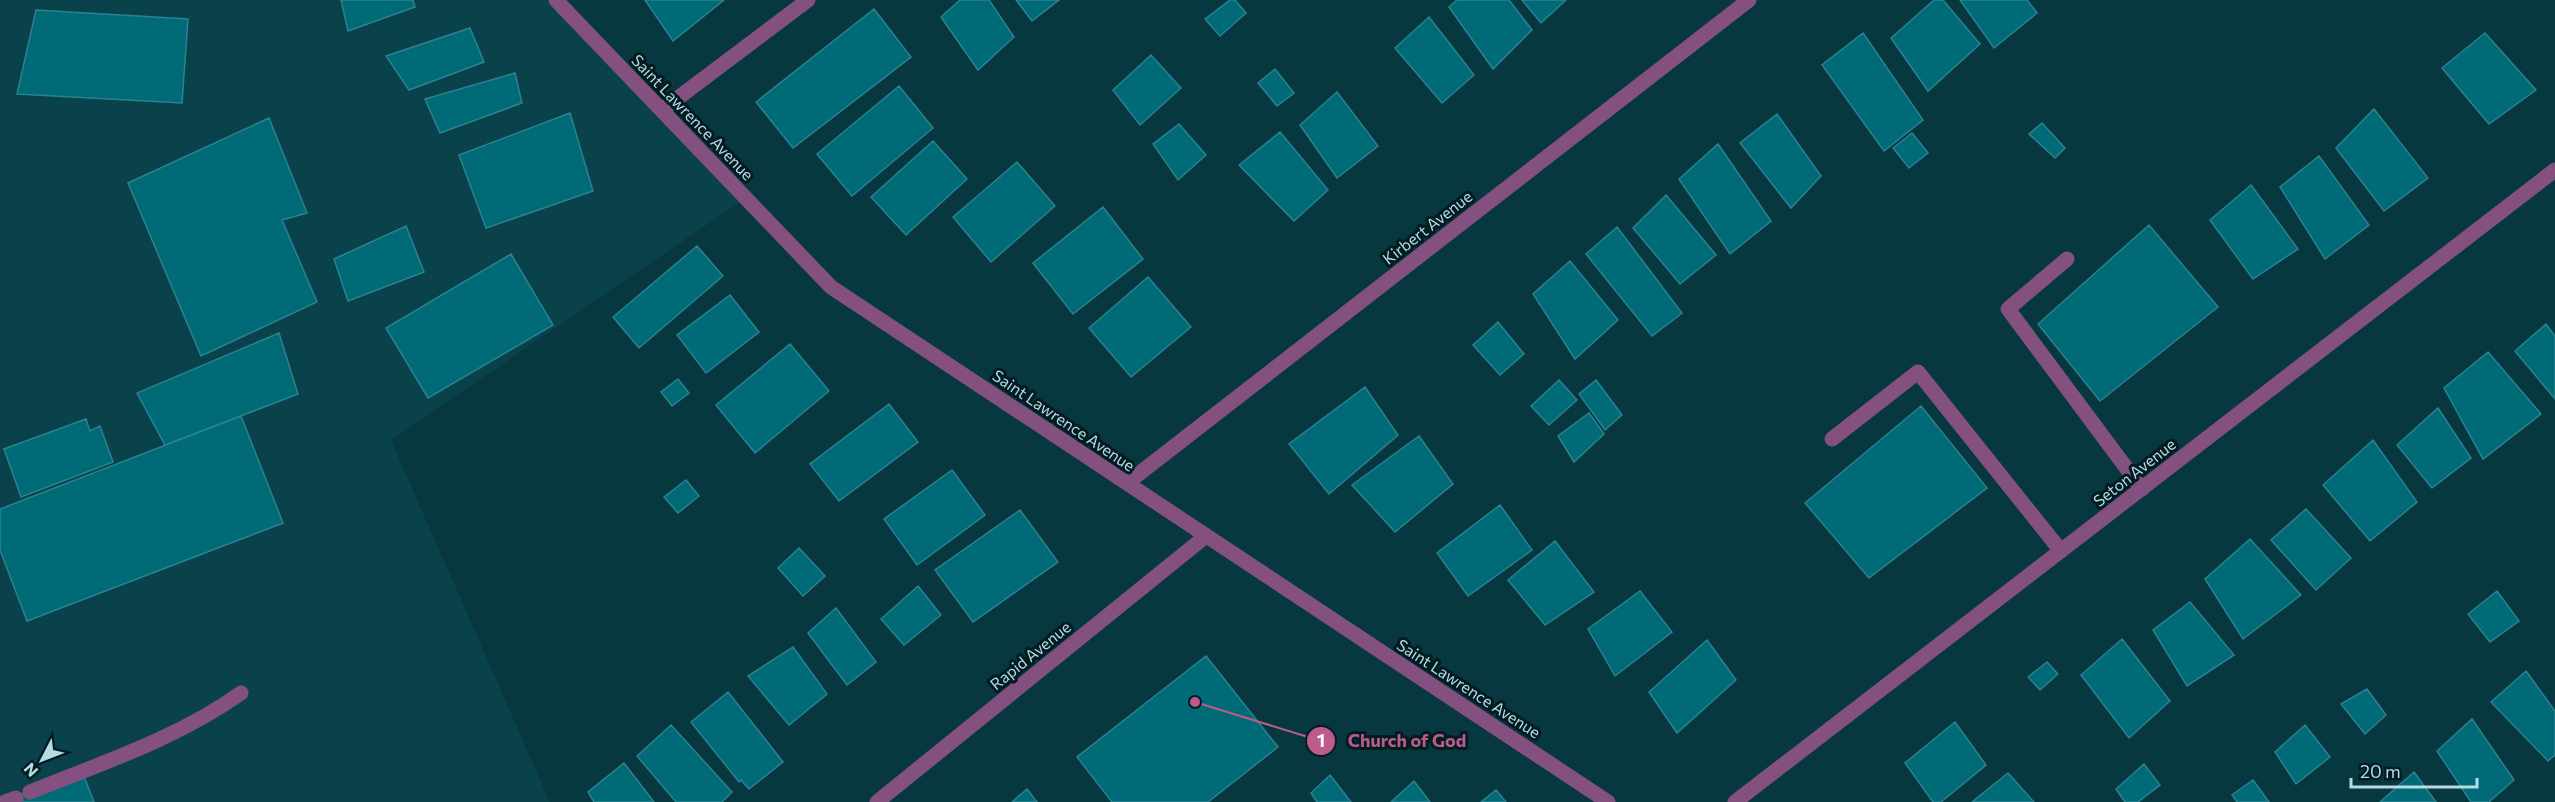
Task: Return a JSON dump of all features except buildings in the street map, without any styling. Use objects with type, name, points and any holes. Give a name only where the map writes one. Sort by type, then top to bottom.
[{"type":"street","name":"Saint Lawrence Avenue","points":[[556,0],[831,287],[1608,802]]},
{"type":"street","points":[[662,110],[807,0]]},
{"type":"street","name":"Kirbert Avenue","points":[[1127,483],[1749,0]]},
{"type":"street","name":"Seton Avenue","points":[[1735,802],[2555,170]]},
{"type":"street","points":[[2067,259],[2008,309],[2142,489]]},
{"type":"street","points":[[1832,439],[1918,372],[2061,551]]},
{"type":"street","name":"Rapid Avenue","points":[[877,802],[1206,536]]},
{"type":"street","points":[[17,797],[166,736],[209,716],[241,693]]},
{"type":"shaded area","points":[[0,0],[556,0],[746,198],[391,440],[550,802],[0,802]]},
{"type":"place","name":"Church of God","points":[[1195,702]]}]
